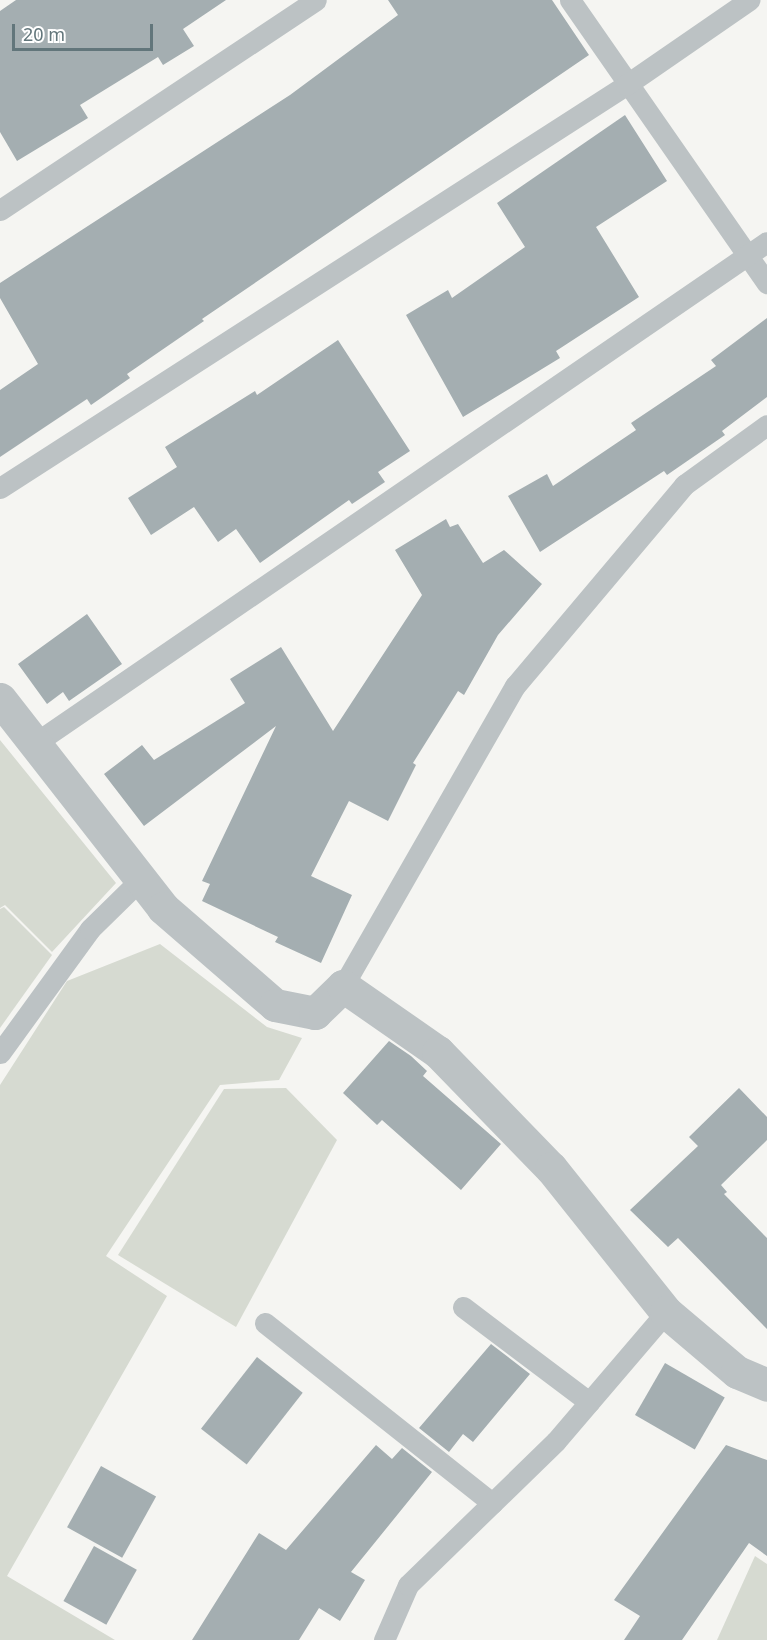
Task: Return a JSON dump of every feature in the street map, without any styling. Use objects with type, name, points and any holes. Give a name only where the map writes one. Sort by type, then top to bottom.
[{"type":"street","points":[[0,699],[163,908],[275,1005],[315,1013],[343,986],[438,1052],[551,1168],[666,1312],[737,1372],[767,1385]]},
{"type":"lane","points":[[0,210],[316,0]]},
{"type":"lane","points":[[570,0],[626,85],[767,283]]},
{"type":"lane","points":[[0,488],[626,85],[749,0]]},
{"type":"lane","points":[[34,744],[767,242]]},
{"type":"lane","points":[[343,986],[514,686],[684,485],[767,424]]},
{"type":"lane","points":[[0,1053],[90,929],[140,880]]},
{"type":"lane","points":[[463,1307],[589,1402]]},
{"type":"lane","points":[[384,1640],[408,1585],[556,1441],[666,1312]]},
{"type":"lane","points":[[265,1323],[492,1503]]},
{"type":"shaded area","points":[[0,740],[116,883],[52,952],[5,905],[0,908]]},
{"type":"shaded area","points":[[4,907],[52,955],[0,1028],[0,909]]},
{"type":"shaded area","points":[[160,944],[267,1027],[302,1038],[279,1080],[220,1085],[106,1256],[167,1296],[7,1576],[115,1640],[0,1640],[0,1085],[67,981]]},
{"type":"shaded area","points":[[286,1088],[337,1140],[236,1327],[118,1255],[224,1089]]},
{"type":"shaded area","points":[[755,1556],[767,1564],[767,1640],[717,1640]]},
{"type":"building","points":[[16,0],[226,0],[183,29],[194,46],[163,65],[158,57],[80,105],[88,118],[17,161],[0,132],[0,11]]},
{"type":"building","points":[[388,0],[552,0],[589,55],[202,319],[204,321],[127,374],[130,378],[91,405],[87,399],[0,457],[0,390],[38,364],[0,298],[0,283],[290,95],[398,15]]},
{"type":"building","points":[[625,115],[667,181],[596,227],[639,297],[556,351],[560,358],[463,417],[406,315],[448,290],[452,298],[525,247],[497,203]]},
{"type":"building","points":[[767,318],[767,397],[722,431],[725,435],[667,475],[664,471],[540,552],[508,496],[547,474],[553,486],[636,430],[631,423],[716,366],[711,360]]},
{"type":"building","points":[[338,340],[410,451],[378,472],[385,482],[352,504],[349,500],[260,563],[236,529],[218,542],[194,507],[151,535],[128,498],[177,467],[165,447],[255,391],[257,395]]},
{"type":"building","points":[[446,519],[450,527],[458,524],[483,563],[504,550],[542,584],[498,635],[464,695],[458,691],[413,763],[416,765],[388,821],[349,801],[311,876],[352,895],[321,963],[275,942],[278,937],[202,901],[210,884],[202,881],[276,726],[144,826],[104,774],[142,745],[154,760],[245,703],[230,679],[281,647],[333,731],[422,595],[395,550]]},
{"type":"building","points":[[87,614],[122,664],[69,701],[63,692],[47,704],[18,664]]},
{"type":"building","points":[[389,1041],[411,1056],[427,1071],[423,1076],[501,1144],[461,1190],[382,1120],[377,1125],[343,1093]]},
{"type":"building","points":[[739,1088],[767,1117],[767,1140],[721,1185],[727,1192],[724,1194],[767,1238],[767,1329],[678,1238],[668,1247],[630,1210],[698,1146],[689,1137]]},
{"type":"building","points":[[491,1344],[530,1374],[473,1442],[463,1434],[449,1452],[419,1428]]},
{"type":"building","points":[[257,1357],[303,1393],[247,1464],[201,1429]]},
{"type":"building","points":[[665,1363],[725,1398],[695,1449],[635,1415]]},
{"type":"building","points":[[376,1445],[392,1459],[402,1448],[432,1472],[351,1572],[365,1580],[340,1621],[319,1608],[299,1640],[192,1640],[259,1533],[286,1550]]},
{"type":"building","points":[[726,1445],[767,1460],[767,1556],[749,1543],[682,1640],[624,1640],[640,1616],[614,1600]]},
{"type":"building","points":[[101,1466],[156,1497],[122,1558],[67,1527]]},
{"type":"building","points":[[94,1546],[137,1570],[106,1625],[63,1601]]}]
